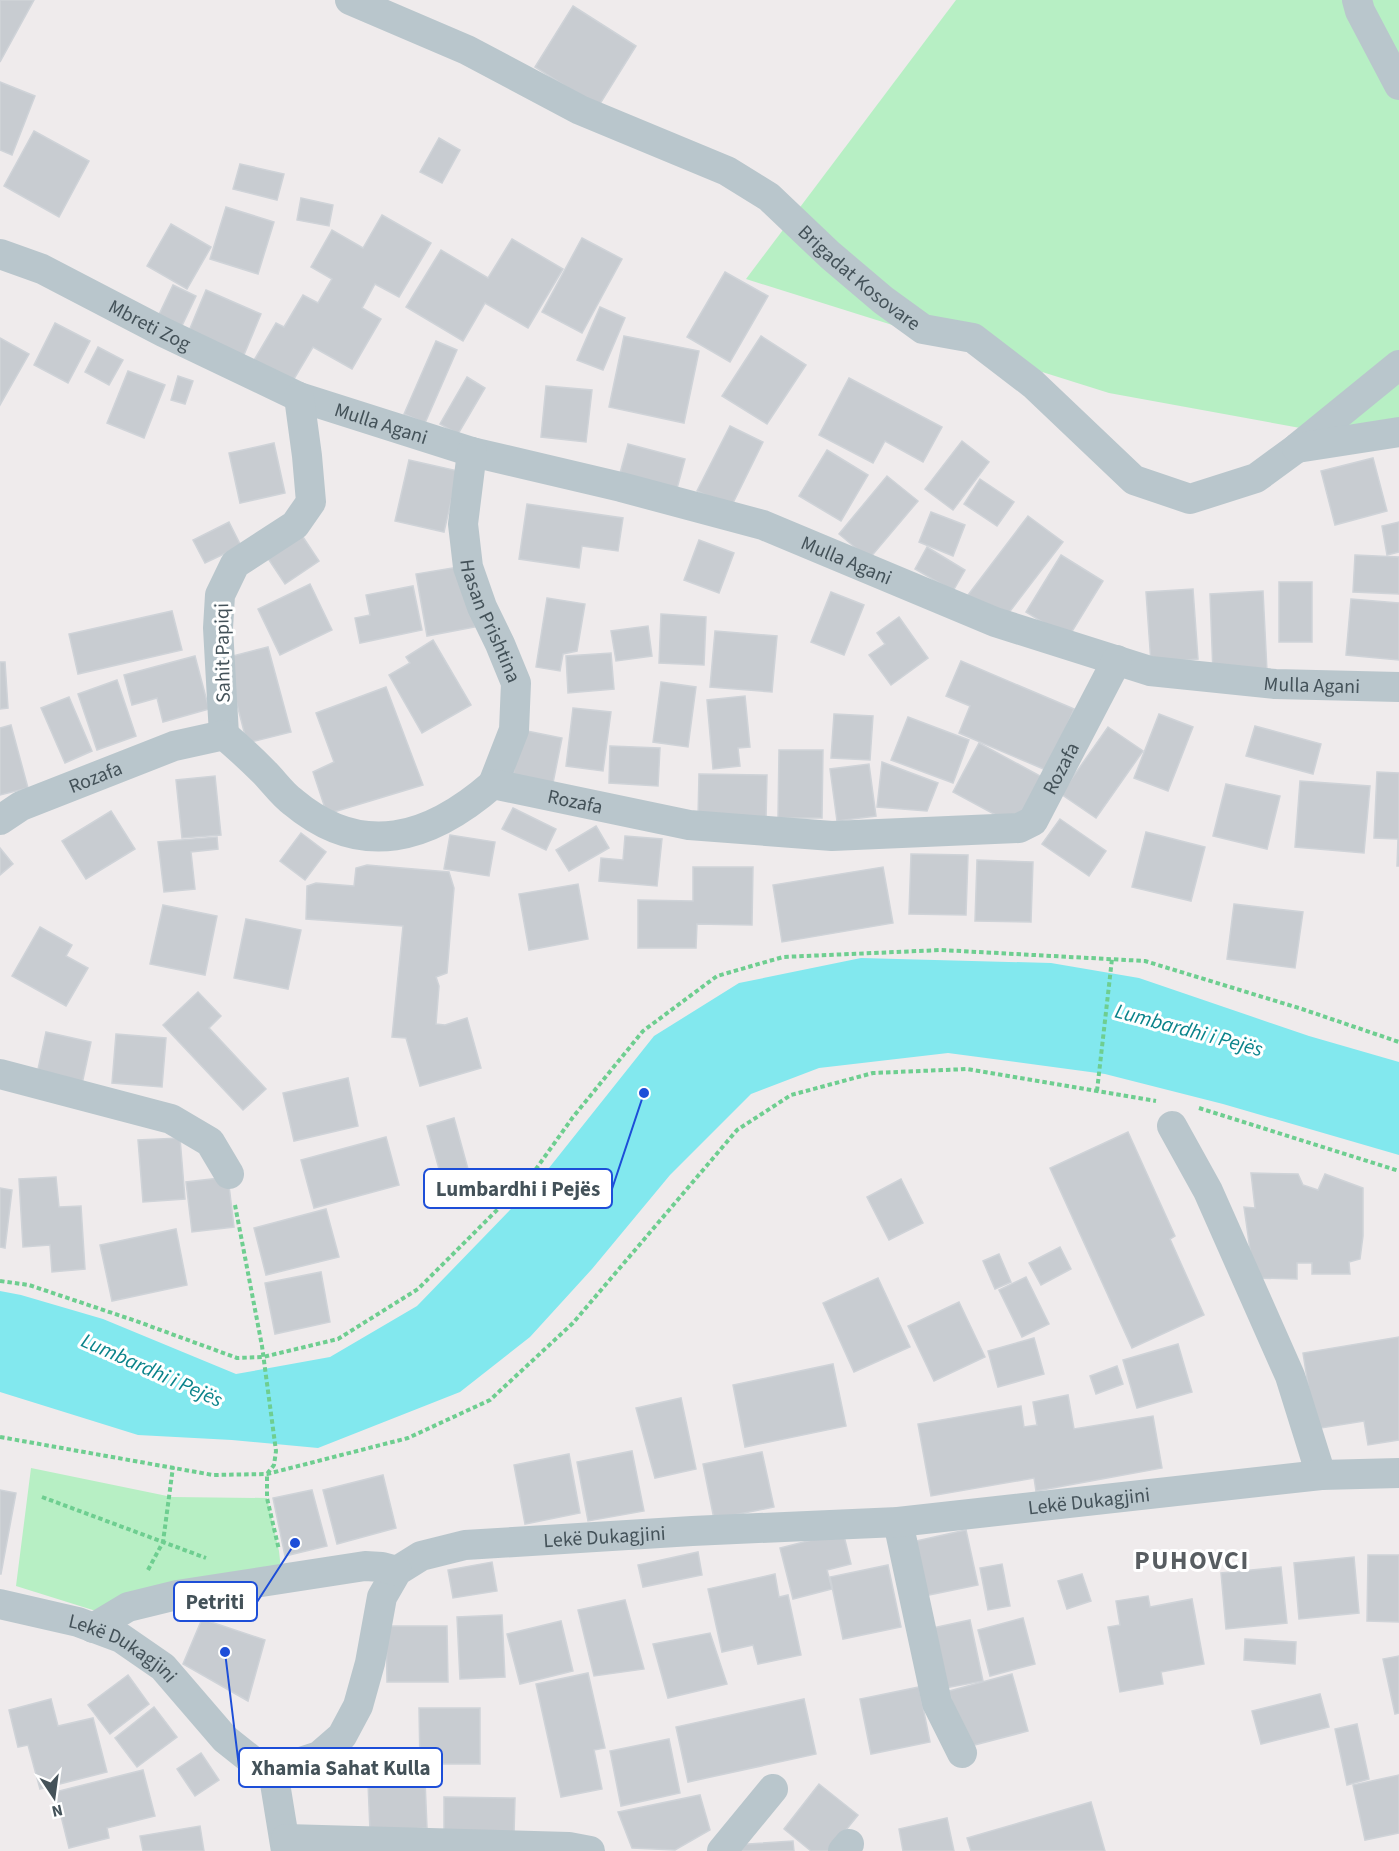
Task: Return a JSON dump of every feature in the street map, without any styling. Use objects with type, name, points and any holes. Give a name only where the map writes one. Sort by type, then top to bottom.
[{"type":"street","name":"Brigadat Kosovare","points":[[351,0],[467,50],[580,110],[727,171],[769,197],[830,255],[883,300],[923,329],[973,338],[1033,384],[1134,480],[1190,499],[1256,478],[1297,448],[1399,365]]},
{"type":"street","points":[[1357,0],[1360,11],[1399,85]]},
{"type":"street","name":"Mbreti Zog","points":[[0,254],[42,268],[163,332],[299,397]]},
{"type":"street","name":"Mulla Agani","points":[[299,397],[472,452],[621,486],[764,525],[995,622],[1150,671],[1275,684],[1399,687]]},
{"type":"street","name":"Sahit Papiqi","points":[[224,735],[218,628],[220,595],[235,564],[295,525],[311,502],[299,397]]},
{"type":"street","points":[[1297,448],[1399,432]]},
{"type":"street","name":"Hasan Prishtina","points":[[472,452],[463,524],[468,567],[482,608],[501,644],[516,683],[514,730],[493,784]]},
{"type":"street","name":"Rozafa","points":[[493,784],[689,825],[832,836],[1019,828],[1033,821],[1117,660]]},
{"type":"street","points":[[224,735],[291,801],[320,822],[369,837],[400,835],[440,821],[472,803],[493,784]]},
{"type":"street","name":"Rozafa","points":[[0,820],[21,806],[174,746],[224,735]]},
{"type":"street","points":[[0,1074],[171,1119],[210,1142],[229,1174]]},
{"type":"street","points":[[1175,1112],[1290,1376],[1321,1475]]},
{"type":"street","name":"Lekë Dukagjini","points":[[0,1604],[78,1622],[121,1638],[163,1666],[225,1740],[254,1762],[273,1771],[318,1756],[342,1736],[358,1706],[370,1663],[382,1597],[397,1571],[421,1556],[465,1545],[692,1531],[898,1522],[1321,1475],[1399,1473]]},
{"type":"street","points":[[898,1522],[937,1703],[962,1753]]},
{"type":"street","points":[[93,1628],[128,1607],[177,1595],[365,1566],[397,1571]]},
{"type":"street","points":[[273,1771],[286,1845],[557,1847],[590,1851]]},
{"type":"street","points":[[722,1851],[773,1789]]},
{"type":"path","points":[[0,1281],[29,1286],[136,1321],[237,1358],[263,1357],[338,1340],[418,1289],[531,1176],[573,1117],[644,1031],[717,976],[783,957],[941,950],[1145,961],[1302,1009],[1399,1042]]},
{"type":"path","points":[[1097,1090],[1112,961]]},
{"type":"path","points":[[0,1437],[213,1474],[267,1474],[408,1438],[490,1400],[573,1323],[737,1130],[791,1095],[873,1073],[968,1069],[1097,1090],[1175,1112],[1200,1108],[1399,1171]]},
{"type":"path","points":[[229,1174],[263,1357],[276,1451],[274,1465],[267,1474],[267,1498],[279,1551],[282,1579]]},
{"type":"path","points":[[128,1607],[164,1542],[173,1467]]},
{"type":"path","points":[[42,1497],[216,1562]]},
{"type":"green space","points":[[956,0],[1399,0],[1399,446],[1109,393],[746,279]]},
{"type":"green space","points":[[31,1468],[172,1497],[267,1498],[279,1551],[282,1579],[112,1616],[16,1586]]},
{"type":"water","points":[[861,958],[1051,963],[1139,978],[1309,1036],[1399,1062],[1399,1155],[1223,1104],[1105,1074],[948,1053],[819,1068],[751,1094],[670,1175],[592,1269],[530,1337],[460,1392],[318,1448],[138,1435],[0,1392],[0,1291],[103,1319],[236,1374],[330,1357],[417,1306],[541,1178],[654,1036],[739,983]]},
{"type":"building","points":[[0,0],[34,0],[0,62]]},
{"type":"building","points":[[573,6],[636,46],[598,107],[535,67]]},
{"type":"building","points":[[0,82],[35,96],[12,155],[0,150]]},
{"type":"building","points":[[34,131],[89,161],[59,217],[4,186]]},
{"type":"building","points":[[439,138],[460,150],[442,183],[420,172]]},
{"type":"building","points":[[240,164],[284,174],[277,200],[233,189]]},
{"type":"building","points":[[301,198],[333,205],[329,226],[297,220]]},
{"type":"building","points":[[226,207],[274,222],[258,274],[210,259]]},
{"type":"building","points":[[382,215],[431,243],[399,297],[375,284],[362,308],[381,319],[352,369],[313,347],[288,389],[250,367],[276,323],[284,327],[303,295],[318,303],[332,279],[311,267],[332,230],[363,248]]},
{"type":"building","points":[[171,224],[211,247],[187,289],[147,266]]},
{"type":"building","points":[[582,238],[622,259],[582,333],[542,312]]},
{"type":"building","points":[[512,239],[563,269],[528,328],[485,303],[463,341],[406,307],[441,250],[488,278]]},
{"type":"building","points":[[725,272],[768,296],[730,362],[687,337]]},
{"type":"building","points":[[173,285],[196,296],[179,332],[156,321]]},
{"type":"building","points":[[206,290],[261,314],[241,362],[186,338]]},
{"type":"building","points":[[600,307],[625,318],[603,370],[577,360]]},
{"type":"building","points":[[55,323],[90,341],[68,383],[34,365]]},
{"type":"building","points":[[624,336],[699,351],[684,423],[609,407]]},
{"type":"building","points":[[761,336],[806,365],[767,424],[722,396]]},
{"type":"building","points":[[0,338],[29,354],[0,405]]},
{"type":"building","points":[[436,341],[457,350],[425,423],[404,414]]},
{"type":"building","points":[[98,347],[123,360],[109,385],[85,372]]},
{"type":"building","points":[[128,371],[165,385],[144,438],[107,423]]},
{"type":"building","points":[[178,376],[193,381],[185,404],[171,400]]},
{"type":"building","points":[[467,377],[485,388],[458,434],[440,424]]},
{"type":"building","points":[[849,378],[942,427],[923,462],[885,441],[873,463],[819,435]]},
{"type":"building","points":[[546,386],[592,390],[586,442],[541,437]]},
{"type":"building","points":[[730,426],[763,442],[731,507],[697,491]]},
{"type":"building","points":[[962,441],[989,462],[953,510],[925,489]]},
{"type":"building","points":[[274,443],[285,493],[240,503],[229,453]]},
{"type":"building","points":[[628,444],[685,459],[676,492],[619,477]]},
{"type":"building","points":[[827,450],[868,475],[841,521],[799,496]]},
{"type":"building","points":[[1373,458],[1387,511],[1335,525],[1321,471]]},
{"type":"building","points":[[409,460],[458,471],[444,532],[395,521]]},
{"type":"building","points":[[887,476],[918,501],[869,559],[839,534]]},
{"type":"building","points":[[980,479],[1014,502],[997,526],[964,504]]},
{"type":"building","points":[[527,504],[623,518],[618,551],[582,546],[579,568],[519,559]]},
{"type":"building","points":[[931,512],[965,525],[953,556],[919,542]]},
{"type":"building","points":[[1028,516],[1063,542],[1004,619],[965,599]]},
{"type":"building","points":[[229,522],[241,546],[205,563],[193,540]]},
{"type":"building","points":[[1399,522],[1399,552],[1387,555],[1382,526]]},
{"type":"building","points":[[299,531],[319,561],[285,584],[265,554]]},
{"type":"building","points":[[699,540],[734,553],[719,593],[684,580]]},
{"type":"building","points":[[927,547],[965,570],[953,591],[915,569]]},
{"type":"building","points":[[1061,555],[1103,581],[1068,638],[1026,612]]},
{"type":"building","points":[[1355,555],[1399,557],[1399,594],[1353,592]]},
{"type":"building","points":[[464,566],[475,627],[427,636],[416,574]]},
{"type":"building","points":[[1279,582],[1312,582],[1312,642],[1279,642]]},
{"type":"building","points":[[310,584],[332,630],[280,655],[258,609]]},
{"type":"building","points":[[413,586],[422,630],[360,643],[355,618],[370,615],[366,595]]},
{"type":"building","points":[[1193,589],[1198,659],[1151,663],[1146,592]]},
{"type":"building","points":[[1263,591],[1267,671],[1213,673],[1210,594]]},
{"type":"building","points":[[831,592],[864,605],[844,655],[811,642]]},
{"type":"building","points":[[547,598],[585,604],[577,651],[563,654],[560,671],[536,667]]},
{"type":"building","points":[[1351,599],[1399,603],[1399,660],[1346,655]]},
{"type":"building","points":[[172,611],[182,650],[78,674],[69,634]]},
{"type":"building","points":[[661,614],[706,617],[704,665],[659,663]]},
{"type":"building","points":[[899,617],[928,658],[891,685],[869,655],[885,644],[877,633]]},
{"type":"building","points":[[648,626],[652,656],[616,661],[611,631]]},
{"type":"building","points":[[715,631],[777,636],[772,692],[710,687]]},
{"type":"building","points":[[433,640],[471,705],[422,733],[389,675],[410,663],[406,657]]},
{"type":"building","points":[[268,647],[291,732],[247,743],[225,658]]},
{"type":"building","points":[[611,653],[614,689],[568,693],[566,656]]},
{"type":"building","points":[[195,656],[209,709],[163,722],[157,698],[132,705],[124,675]]},
{"type":"building","points":[[961,661],[1074,709],[1048,771],[959,733],[970,706],[946,696]]},
{"type":"building","points":[[0,662],[5,662],[8,708],[0,709]]},
{"type":"building","points":[[117,680],[136,736],[97,750],[78,694]]},
{"type":"building","points":[[661,682],[696,687],[688,747],[653,742]]},
{"type":"building","points":[[386,687],[423,785],[327,814],[313,772],[334,762],[316,713]]},
{"type":"building","points":[[745,696],[750,747],[738,748],[740,766],[713,769],[707,700]]},
{"type":"building","points":[[69,697],[92,751],[65,763],[41,708]]},
{"type":"building","points":[[573,708],[611,712],[603,771],[566,766]]},
{"type":"building","points":[[834,714],[873,716],[870,760],[831,758]]},
{"type":"building","points":[[1159,714],[1193,727],[1168,791],[1134,778]]},
{"type":"building","points":[[908,717],[969,740],[953,783],[891,760]]},
{"type":"building","points":[[11,725],[28,788],[0,795],[0,728]]},
{"type":"building","points":[[1255,726],[1321,744],[1313,774],[1246,756]]},
{"type":"building","points":[[1108,727],[1143,751],[1096,818],[1061,794]]},
{"type":"building","points":[[522,730],[562,738],[553,783],[513,775]]},
{"type":"building","points":[[979,743],[1042,777],[1016,826],[953,792]]},
{"type":"building","points":[[610,746],[660,748],[658,786],[609,783]]},
{"type":"building","points":[[779,750],[823,750],[822,818],[778,818]]},
{"type":"building","points":[[882,762],[938,783],[927,811],[877,807]]},
{"type":"building","points":[[869,764],[876,816],[837,821],[830,769]]},
{"type":"building","points":[[1377,772],[1399,773],[1399,866],[1397,866],[1398,839],[1374,838]]},
{"type":"building","points":[[699,774],[767,775],[766,819],[698,818]]},
{"type":"building","points":[[215,776],[221,835],[182,838],[176,780]]},
{"type":"building","points":[[1300,781],[1370,786],[1364,853],[1295,847]]},
{"type":"building","points":[[1226,784],[1280,796],[1267,849],[1213,836]]},
{"type":"building","points":[[513,808],[556,829],[546,850],[502,829]]},
{"type":"building","points":[[111,811],[135,849],[86,879],[62,841]]},
{"type":"building","points":[[1060,819],[1106,851],[1089,876],[1042,844]]},
{"type":"building","points":[[596,826],[609,848],[569,871],[556,850]]},
{"type":"building","points":[[1146,832],[1205,847],[1191,901],[1132,887]]},
{"type":"building","points":[[301,833],[326,852],[305,880],[280,861]]},
{"type":"building","points":[[450,835],[495,842],[489,876],[444,869]]},
{"type":"building","points":[[625,836],[662,839],[657,886],[599,881],[601,858],[623,860]]},
{"type":"building","points":[[217,837],[218,849],[191,852],[195,889],[164,892],[158,842]]},
{"type":"building","points":[[0,848],[13,864],[0,875]]},
{"type":"building","points":[[911,854],[968,855],[966,915],[909,914]]},
{"type":"building","points":[[977,860],[1033,862],[1031,922],[975,921]]},
{"type":"building","points":[[367,865],[449,872],[454,888],[447,973],[436,977],[439,986],[436,1024],[445,1025],[467,1018],[481,1068],[420,1086],[406,1038],[392,1037],[403,926],[306,919],[307,886],[316,883],[354,886],[356,868]]},
{"type":"building","points":[[693,867],[753,867],[752,925],[697,924],[696,948],[638,948],[638,900],[693,901]]},
{"type":"building","points":[[883,867],[893,923],[782,942],[773,885]]},
{"type":"building","points":[[578,884],[588,939],[529,950],[519,894]]},
{"type":"building","points":[[1234,904],[1303,912],[1295,968],[1227,959]]},
{"type":"building","points":[[163,905],[217,916],[205,975],[150,964]]},
{"type":"building","points":[[246,919],[301,930],[288,989],[234,978]]},
{"type":"building","points":[[40,927],[72,945],[66,956],[88,968],[66,1006],[12,976]]},
{"type":"building","points":[[198,992],[221,1016],[209,1028],[266,1089],[243,1110],[163,1025]]},
{"type":"building","points":[[46,1032],[91,1042],[82,1084],[37,1074]]},
{"type":"building","points":[[116,1034],[166,1038],[162,1087],[112,1083]]},
{"type":"building","points":[[348,1078],[358,1126],[294,1141],[283,1093]]},
{"type":"building","points":[[454,1118],[468,1169],[441,1176],[427,1126]]},
{"type":"building","points":[[1128,1132],[1175,1236],[1170,1239],[1204,1315],[1132,1348],[1050,1168]]},
{"type":"building","points":[[386,1137],[399,1185],[314,1208],[301,1160]]},
{"type":"building","points":[[180,1138],[185,1199],[143,1202],[138,1140]]},
{"type":"building","points":[[1251,1173],[1298,1174],[1303,1185],[1318,1190],[1325,1174],[1363,1188],[1363,1236],[1360,1259],[1349,1262],[1350,1274],[1312,1274],[1312,1263],[1297,1263],[1297,1279],[1254,1278],[1244,1207],[1255,1208]]},
{"type":"building","points":[[56,1177],[59,1207],[81,1206],[85,1269],[52,1272],[50,1245],[23,1247],[19,1179]]},
{"type":"building","points":[[228,1177],[234,1227],[192,1232],[186,1182]]},
{"type":"building","points":[[901,1179],[923,1223],[889,1240],[867,1197]]},
{"type":"building","points":[[0,1188],[12,1190],[5,1248],[0,1247]]},
{"type":"building","points":[[326,1209],[339,1257],[266,1275],[254,1228]]},
{"type":"building","points":[[176,1229],[187,1285],[112,1301],[100,1245]]},
{"type":"building","points":[[1060,1247],[1071,1269],[1041,1285],[1029,1263]]},
{"type":"building","points":[[999,1254],[1011,1282],[995,1289],[983,1261]]},
{"type":"building","points":[[321,1272],[330,1322],[275,1334],[265,1283]]},
{"type":"building","points":[[1026,1277],[1049,1324],[1022,1337],[999,1290]]},
{"type":"building","points":[[878,1278],[910,1347],[854,1372],[823,1303]]},
{"type":"building","points":[[959,1302],[985,1357],[934,1381],[908,1326]]},
{"type":"building","points":[[1399,1337],[1399,1440],[1368,1445],[1364,1421],[1315,1429],[1303,1353]]},
{"type":"building","points":[[1034,1338],[1044,1374],[998,1387],[988,1351]]},
{"type":"building","points":[[1178,1344],[1192,1392],[1137,1408],[1123,1360]]},
{"type":"building","points":[[833,1364],[846,1426],[745,1447],[733,1385]]},
{"type":"building","points":[[1117,1366],[1123,1384],[1096,1394],[1090,1376]]},
{"type":"building","points":[[1068,1395],[1074,1429],[1153,1416],[1162,1468],[1036,1491],[1034,1478],[931,1496],[918,1424],[1021,1406],[1024,1427],[1037,1425],[1033,1402]]},
{"type":"building","points":[[681,1398],[696,1469],[655,1478],[636,1408]]},
{"type":"building","points":[[632,1451],[644,1511],[588,1521],[577,1462]]},
{"type":"building","points":[[762,1452],[774,1507],[714,1519],[703,1464]]},
{"type":"building","points":[[569,1454],[580,1513],[525,1524],[514,1465]]},
{"type":"building","points":[[383,1475],[396,1528],[337,1544],[323,1490]]},
{"type":"building","points":[[0,1490],[16,1493],[1,1574],[0,1574]]},
{"type":"building","points":[[312,1490],[327,1546],[285,1556],[273,1498]]},
{"type":"building","points":[[966,1530],[978,1585],[919,1597],[907,1543]]},
{"type":"building","points":[[843,1532],[851,1564],[827,1570],[832,1589],[793,1599],[780,1548]]},
{"type":"building","points":[[698,1552],[702,1575],[643,1587],[638,1565]]},
{"type":"building","points":[[1368,1555],[1399,1555],[1399,1622],[1367,1621]]},
{"type":"building","points":[[1354,1557],[1359,1613],[1299,1619],[1294,1563]]},
{"type":"building","points":[[492,1562],[497,1591],[453,1598],[448,1570]]},
{"type":"building","points":[[1002,1564],[1010,1606],[988,1610],[980,1568]]},
{"type":"building","points":[[888,1565],[901,1627],[843,1639],[830,1577]]},
{"type":"building","points":[[1281,1567],[1287,1623],[1226,1629],[1221,1573]]},
{"type":"building","points":[[775,1574],[779,1597],[788,1595],[801,1655],[758,1664],[753,1645],[722,1652],[708,1589]]},
{"type":"building","points":[[1082,1574],[1091,1601],[1067,1609],[1058,1581]]},
{"type":"building","points":[[1148,1596],[1150,1607],[1192,1599],[1204,1664],[1161,1672],[1163,1684],[1120,1692],[1108,1627],[1120,1625],[1116,1601]]},
{"type":"building","points":[[625,1600],[644,1669],[594,1676],[578,1610]]},
{"type":"building","points":[[502,1615],[505,1677],[460,1679],[457,1617]]},
{"type":"building","points":[[1023,1618],[1035,1664],[990,1676],[978,1630]]},
{"type":"building","points":[[202,1619],[265,1640],[248,1701],[183,1664]]},
{"type":"building","points":[[970,1620],[983,1681],[935,1690],[923,1630]]},
{"type":"building","points":[[561,1621],[573,1671],[520,1684],[507,1634]]},
{"type":"building","points":[[386,1626],[447,1626],[448,1682],[387,1682]]},
{"type":"building","points":[[710,1633],[727,1684],[668,1698],[653,1644]]},
{"type":"building","points":[[1245,1639],[1296,1642],[1295,1664],[1244,1660]]},
{"type":"building","points":[[1399,1656],[1399,1713],[1395,1714],[1383,1659]]},
{"type":"building","points":[[588,1673],[605,1748],[594,1750],[602,1789],[561,1797],[536,1684]]},
{"type":"building","points":[[1012,1674],[1028,1731],[963,1748],[949,1691]]},
{"type":"building","points":[[128,1675],[149,1704],[110,1734],[88,1705]]},
{"type":"building","points":[[919,1687],[930,1742],[871,1754],[860,1699]]},
{"type":"building","points":[[1320,1694],[1329,1727],[1261,1744],[1252,1711]]},
{"type":"building","points":[[51,1699],[58,1726],[93,1718],[107,1772],[40,1789],[28,1745],[18,1747],[9,1710]]},
{"type":"building","points":[[804,1699],[816,1754],[688,1782],[676,1727]]},
{"type":"building","points":[[154,1707],[177,1737],[137,1767],[115,1738]]},
{"type":"building","points":[[419,1708],[480,1708],[480,1764],[420,1764]]},
{"type":"building","points":[[1357,1724],[1369,1779],[1347,1785],[1335,1729]]},
{"type":"building","points":[[669,1739],[680,1793],[621,1806],[610,1751]]},
{"type":"building","points":[[201,1753],[219,1780],[195,1796],[177,1769]]},
{"type":"building","points":[[143,1770],[155,1816],[107,1828],[109,1838],[69,1848],[55,1792]]},
{"type":"building","points":[[1399,1775],[1399,1833],[1365,1840],[1353,1785]]},
{"type":"building","points":[[425,1780],[427,1828],[370,1831],[368,1783]]},
{"type":"building","points":[[819,1784],[858,1815],[829,1851],[811,1851],[784,1829]]},
{"type":"building","points":[[700,1795],[710,1830],[675,1850],[632,1848],[618,1812]]},
{"type":"building","points":[[444,1797],[515,1798],[514,1834],[444,1834]]},
{"type":"building","points":[[1091,1802],[1105,1851],[971,1851],[967,1838]]},
{"type":"building","points":[[947,1818],[954,1851],[903,1851],[899,1829]]},
{"type":"building","points":[[200,1826],[204,1851],[143,1851],[140,1836]]},
{"type":"building","points":[[793,1841],[794,1851],[734,1851],[733,1845]]},
{"type":"place","name":"Lumbardhi i Pejës","points":[[644,1093]]},
{"type":"place","name":"Petriti","points":[[295,1543]]},
{"type":"place","name":"Xhamia Sahat Kulla","points":[[225,1652]]},
{"type":"district","name":"PUHOVCI","points":[[1192,1560]]}]
